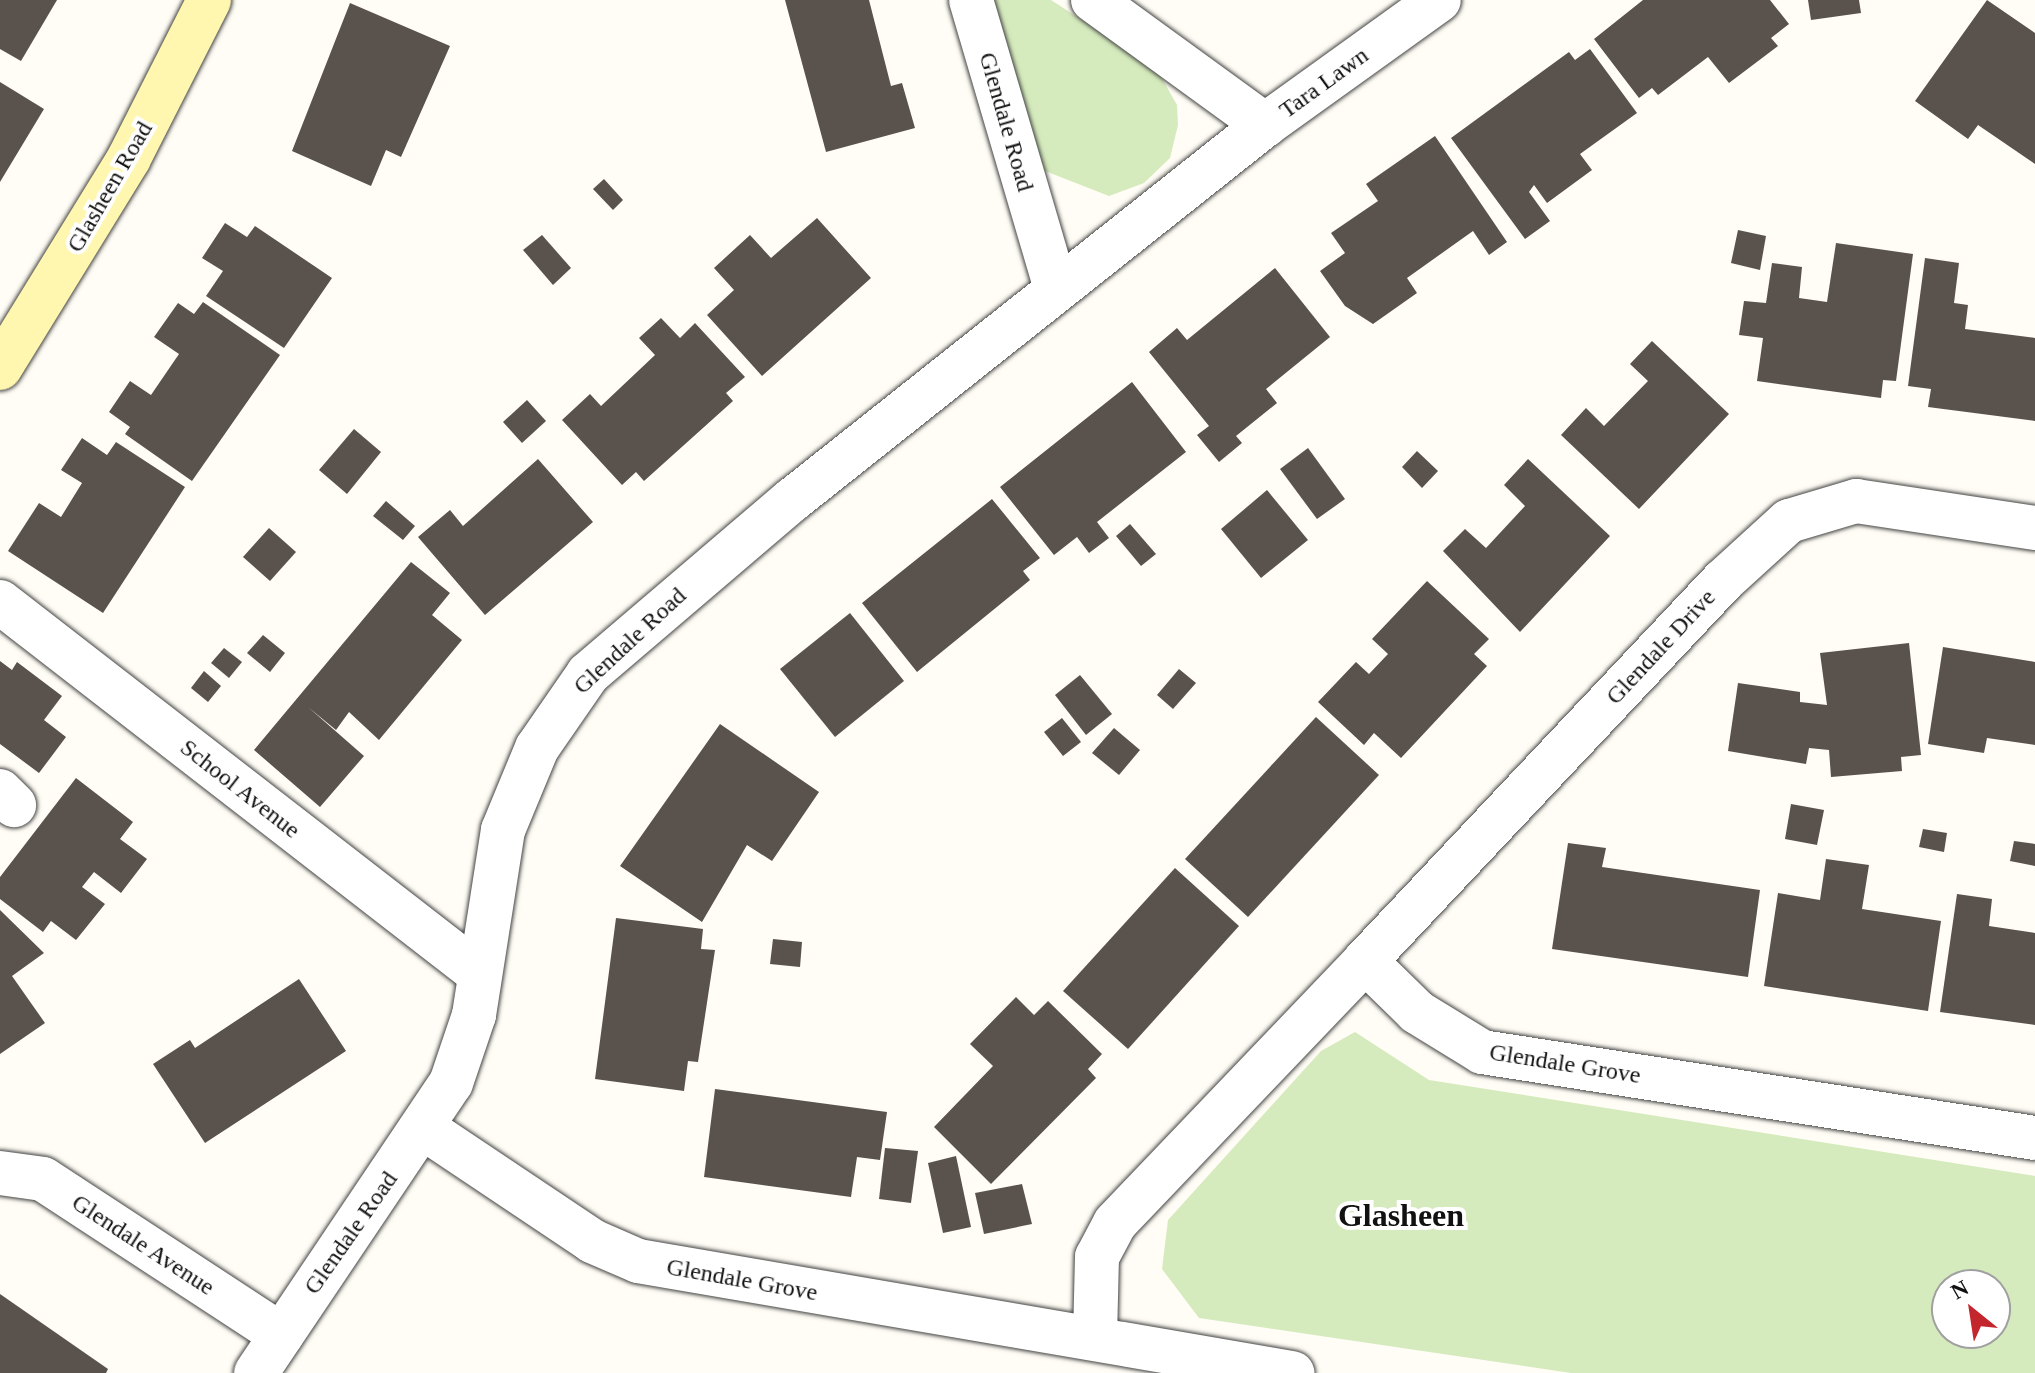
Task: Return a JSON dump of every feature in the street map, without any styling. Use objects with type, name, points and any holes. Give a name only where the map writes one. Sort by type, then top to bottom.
[{"type":"main road","name":"Glasheen Road","points":[[0,368],[129,158],[209,0]]},
{"type":"street","name":"Glendale Road","points":[[971,0],[1056,289]]},
{"type":"street","name":"Tara Lawn","points":[[1093,0],[1265,125],[1439,0]]},
{"type":"street","name":"Glendale Road","points":[[256,1373],[425,1129],[467,1044],[503,830],[517,789],[588,674],[1056,289],[1265,125]]},
{"type":"street","name":"Glendale Drive","points":[[1365,961],[1723,581],[1789,521],[1856,501],[2035,528]]},
{"type":"street","name":"School Avenue","points":[[0,602],[480,974]]},
{"type":"street","name":"Glendale Grove","points":[[1365,961],[1427,1020],[1482,1052],[2035,1138]]},
{"type":"street","points":[[1095,1338],[1097,1257],[1115,1223],[1365,961]]},
{"type":"street","name":"Glendale Grove","points":[[425,1129],[592,1241],[638,1261],[1292,1373]]},
{"type":"street","name":"Glendale Avenue","points":[[0,1173],[43,1179],[281,1335]]},
{"type":"green space","points":[[992,0],[1051,0],[1156,68],[1177,105],[1178,125],[1170,158],[1144,183],[1109,196],[1040,169]]},
{"type":"green space","points":[[1355,1032],[1429,1080],[2035,1176],[2035,1373],[1571,1373],[1199,1318],[1162,1269],[1168,1220],[1321,1051]]},
{"type":"building","points":[[0,0],[57,0],[21,61],[0,49]]},
{"type":"building","points":[[785,0],[869,0],[891,86],[902,83],[915,128],[826,152]]},
{"type":"building","points":[[1643,0],[1770,0],[1789,24],[1771,38],[1778,46],[1729,83],[1708,57],[1658,95],[1652,88],[1639,98],[1594,39]]},
{"type":"building","points":[[1808,0],[1859,0],[1861,13],[1811,20]]},
{"type":"building","points":[[1987,0],[2035,33],[2035,164],[1978,125],[1968,139],[1915,101]]},
{"type":"building","points":[[350,3],[450,46],[401,157],[386,150],[371,186],[292,151]]},
{"type":"building","points":[[1590,49],[1637,113],[1580,154],[1592,170],[1547,203],[1534,185],[1529,192],[1550,221],[1525,239],[1451,138],[1569,52],[1575,60]]},
{"type":"building","points":[[0,82],[44,109],[0,182]]},
{"type":"building","points":[[1435,136],[1507,242],[1489,255],[1473,231],[1407,278],[1417,293],[1373,324],[1345,306],[1320,271],[1345,253],[1331,233],[1378,201],[1366,184]]},
{"type":"building","points":[[604,179],[623,200],[613,210],[593,189]]},
{"type":"building","points":[[817,218],[871,278],[762,376],[707,315],[734,290],[714,268],[750,235],[771,258]]},
{"type":"building","points":[[225,223],[247,237],[255,226],[332,278],[284,348],[206,296],[223,271],[202,258]]},
{"type":"building","points":[[1738,230],[1766,236],[1760,270],[1731,263]]},
{"type":"building","points":[[542,235],[571,268],[553,285],[523,250]]},
{"type":"building","points":[[1836,243],[1913,254],[1896,381],[1883,380],[1881,398],[1757,381],[1763,338],[1739,335],[1744,301],[1766,303],[1772,263],[1802,267],[1799,298],[1827,302]]},
{"type":"building","points":[[1925,258],[1959,263],[1954,303],[1968,305],[1965,329],[2035,338],[2035,421],[1928,407],[1931,389],[1908,386]]},
{"type":"building","points":[[1275,268],[1330,337],[1266,389],[1277,403],[1236,436],[1242,443],[1219,462],[1197,435],[1209,426],[1149,352],[1177,328],[1187,340]]},
{"type":"building","points":[[203,302],[280,355],[192,481],[125,434],[130,427],[109,412],[130,381],[151,395],[179,354],[154,337],[178,303],[194,314]]},
{"type":"building","points":[[661,318],[680,338],[695,323],[745,377],[726,393],[733,401],[644,481],[636,472],[622,485],[562,420],[590,394],[601,406],[655,355],[639,338]]},
{"type":"building","points":[[1652,341],[1729,414],[1639,509],[1561,435],[1586,408],[1604,426],[1648,381],[1630,364]]},
{"type":"building","points":[[1132,382],[1186,452],[1097,522],[1109,538],[1089,553],[1077,537],[1054,555],[1000,487]]},
{"type":"building","points":[[527,400],[546,421],[522,443],[503,422]]},
{"type":"building","points":[[354,429],[381,452],[347,494],[319,470]]},
{"type":"building","points":[[82,438],[107,455],[116,442],[185,487],[103,613],[8,551],[39,503],[61,517],[82,483],[61,470]]},
{"type":"building","points":[[1308,448],[1345,499],[1317,519],[1280,469]]},
{"type":"building","points":[[1417,451],[1438,471],[1422,488],[1402,467]]},
{"type":"building","points":[[538,459],[593,522],[485,615],[418,537],[450,510],[463,526]]},
{"type":"building","points":[[1528,459],[1610,536],[1520,632],[1443,551],[1465,529],[1486,548],[1525,506],[1504,485]]},
{"type":"building","points":[[1267,490],[1308,540],[1261,578],[1221,529]]},
{"type":"building","points":[[992,499],[1040,558],[1023,571],[1030,580],[917,672],[862,603]]},
{"type":"building","points":[[386,501],[415,526],[403,540],[373,516]]},
{"type":"building","points":[[1130,524],[1156,554],[1141,566],[1116,536]]},
{"type":"building","points":[[269,528],[296,552],[270,581],[243,557]]},
{"type":"building","points":[[411,562],[450,593],[432,615],[462,640],[379,740],[349,712],[336,730],[308,707],[364,756],[320,807],[254,750]]},
{"type":"building","points":[[1427,581],[1489,639],[1474,654],[1487,666],[1401,758],[1374,733],[1364,745],[1318,702],[1356,662],[1369,674],[1388,654],[1372,639]]},
{"type":"building","points":[[850,613],[904,681],[835,737],[780,669]]},
{"type":"building","points":[[263,635],[285,653],[270,672],[247,653]]},
{"type":"building","points":[[1909,643],[1921,755],[1901,757],[1902,771],[1831,777],[1829,750],[1809,748],[1806,764],[1728,751],[1738,683],[1800,692],[1800,702],[1827,705],[1820,653]]},
{"type":"building","points":[[1943,647],[2035,662],[2035,745],[1987,738],[1984,753],[1928,744]]},
{"type":"building","points":[[224,648],[242,662],[229,678],[211,663]]},
{"type":"building","points":[[0,661],[12,670],[17,662],[62,696],[44,720],[66,737],[39,773],[0,744]]},
{"type":"building","points":[[1179,669],[1196,683],[1173,709],[1157,695]]},
{"type":"building","points":[[204,671],[221,686],[208,702],[191,688]]},
{"type":"building","points":[[1080,675],[1112,714],[1086,735],[1055,695]]},
{"type":"building","points":[[1316,717],[1379,775],[1248,917],[1185,859]]},
{"type":"building","points":[[1062,718],[1081,742],[1063,756],[1044,732]]},
{"type":"building","points":[[720,724],[819,792],[772,861],[747,845],[702,922],[620,866]]},
{"type":"building","points":[[1114,728],[1140,750],[1119,775],[1092,753]]},
{"type":"building","points":[[76,778],[133,822],[120,839],[147,859],[121,893],[94,872],[82,887],[105,904],[76,940],[51,921],[43,932],[0,899],[0,877]]},
{"type":"building","points":[[1791,804],[1824,810],[1817,845],[1785,839]]},
{"type":"building","points":[[1923,829],[1947,833],[1944,852],[1919,847]]},
{"type":"building","points":[[2014,841],[2035,844],[2035,866],[2010,861]]},
{"type":"building","points":[[1568,843],[1606,848],[1602,867],[1760,890],[1748,977],[1552,949]]},
{"type":"building","points":[[1826,859],[1869,865],[1862,909],[1941,921],[1928,1011],[1764,986],[1778,893],[1820,900]]},
{"type":"building","points":[[1175,868],[1239,926],[1128,1049],[1063,991]]},
{"type":"building","points":[[1957,894],[1992,899],[1989,926],[2035,933],[2035,1025],[1940,1012]]},
{"type":"building","points":[[0,910],[44,953],[12,976],[45,1023],[0,1054]]},
{"type":"building","points":[[616,918],[703,929],[701,949],[715,950],[698,1062],[688,1061],[684,1091],[595,1079]]},
{"type":"building","points":[[773,939],[802,942],[800,967],[770,964]]},
{"type":"building","points":[[299,979],[346,1051],[205,1143],[153,1064],[190,1040],[195,1048]]},
{"type":"building","points":[[1016,997],[1034,1015],[1048,1001],[1102,1054],[1088,1069],[1096,1078],[991,1184],[934,1127],[993,1066],[970,1044]]},
{"type":"building","points":[[715,1089],[887,1112],[880,1160],[857,1157],[851,1197],[704,1177]]},
{"type":"building","points":[[885,1148],[918,1151],[911,1203],[879,1199]]},
{"type":"building","points":[[956,1156],[971,1227],[943,1233],[928,1163]]},
{"type":"building","points":[[1022,1184],[1032,1224],[984,1234],[975,1193]]},
{"type":"building","points":[[0,1294],[108,1369],[106,1373],[0,1373]]},
{"type":"district","name":"Glasheen","points":[[1401,1215]]}]
